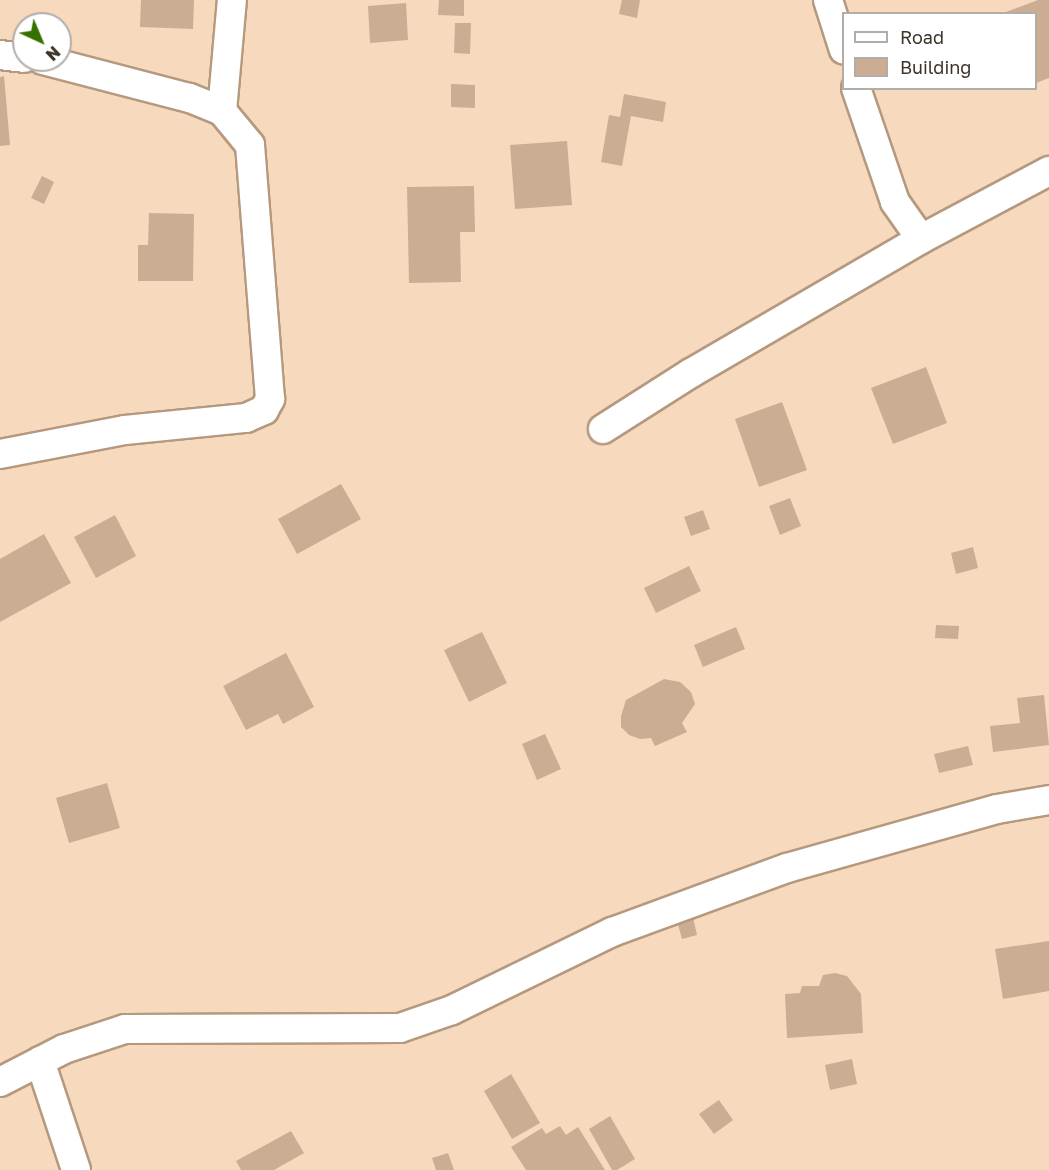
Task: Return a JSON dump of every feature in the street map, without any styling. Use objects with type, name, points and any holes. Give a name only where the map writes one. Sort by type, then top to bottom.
[{"type":"street","points":[[222,111],[232,0]]},
{"type":"street","points":[[828,0],[842,47]]},
{"type":"street","points":[[0,454],[125,430],[246,418],[264,410],[270,399],[250,145],[222,111],[189,98],[72,68]]},
{"type":"street","points":[[857,90],[876,155],[895,202],[921,239]]},
{"type":"street","points":[[603,429],[701,367],[921,239],[1049,171]]},
{"type":"street","points":[[0,1082],[64,1049],[125,1029],[400,1028],[452,1010],[612,932],[787,868],[997,809],[1049,801]]},
{"type":"street","points":[[40,1061],[76,1170]]},
{"type":"building","points":[[141,0],[194,0],[193,29],[140,27]]},
{"type":"building","points":[[439,0],[464,0],[464,16],[438,15]]},
{"type":"building","points":[[622,0],[640,0],[637,18],[619,14]]},
{"type":"building","points":[[1038,0],[1049,0],[1049,78],[1037,83],[1037,12],[1006,12]]},
{"type":"building","points":[[406,3],[408,40],[370,43],[368,6]]},
{"type":"building","points":[[455,23],[471,23],[470,54],[454,53]]},
{"type":"building","points":[[4,76],[10,145],[0,146],[0,77]]},
{"type":"building","points":[[451,84],[475,85],[475,108],[451,107]]},
{"type":"building","points":[[624,94],[666,102],[663,122],[631,116],[622,166],[601,162],[609,115],[620,117]]},
{"type":"building","points":[[567,141],[572,205],[515,209],[510,145]]},
{"type":"building","points":[[42,176],[54,182],[44,204],[31,198]]},
{"type":"building","points":[[474,186],[475,232],[460,232],[461,282],[409,283],[407,187]]},
{"type":"building","points":[[149,213],[194,214],[193,281],[138,281],[138,245],[148,245]]},
{"type":"building","points":[[926,367],[947,423],[893,444],[871,388]]},
{"type":"building","points":[[782,402],[807,470],[759,487],[735,419]]},
{"type":"building","points":[[341,484],[361,519],[297,554],[278,519]]},
{"type":"building","points":[[790,498],[801,526],[780,535],[769,506]]},
{"type":"building","points":[[703,510],[710,529],[691,536],[684,517]]},
{"type":"building","points":[[115,515],[136,556],[96,578],[74,537]]},
{"type":"building","points":[[44,534],[71,583],[0,622],[0,559]]},
{"type":"building","points":[[973,547],[978,568],[956,574],[951,553]]},
{"type":"building","points":[[689,566],[701,591],[656,613],[644,588]]},
{"type":"building","points":[[936,625],[959,626],[958,639],[935,638]]},
{"type":"building","points":[[736,627],[745,649],[703,667],[694,645]]},
{"type":"building","points":[[482,632],[507,683],[469,702],[444,650]]},
{"type":"building","points":[[286,653],[314,707],[283,724],[278,714],[246,730],[223,686]]},
{"type":"building","points":[[664,679],[680,682],[691,692],[695,704],[682,723],[687,732],[655,746],[651,738],[640,739],[629,735],[621,727],[621,716],[626,700]]},
{"type":"building","points":[[1044,695],[1049,745],[993,752],[990,726],[1020,723],[1017,698]]},
{"type":"building","points":[[545,734],[561,769],[537,780],[522,744]]},
{"type":"building","points":[[968,746],[973,765],[939,773],[934,754]]},
{"type":"building","points":[[107,783],[120,828],[69,843],[56,798]]},
{"type":"building","points":[[693,917],[697,935],[682,939],[677,921]]},
{"type":"building","points":[[1049,941],[1049,991],[1003,999],[995,949]]},
{"type":"building","points":[[835,973],[847,976],[861,994],[863,1033],[787,1038],[785,994],[800,993],[802,986],[819,986],[823,975]]},
{"type":"building","points":[[852,1059],[857,1084],[830,1090],[825,1065]]},
{"type":"building","points":[[511,1074],[540,1123],[512,1139],[484,1091]]},
{"type":"building","points":[[719,1100],[733,1120],[714,1134],[699,1114]]},
{"type":"building","points":[[610,1116],[635,1159],[617,1170],[612,1170],[589,1129]]},
{"type":"building","points":[[560,1126],[566,1135],[578,1127],[605,1170],[526,1170],[511,1147],[542,1128],[546,1134]]},
{"type":"building","points":[[291,1131],[304,1153],[274,1170],[241,1170],[236,1161]]},
{"type":"building","points":[[448,1153],[454,1170],[436,1170],[432,1158]]}]
